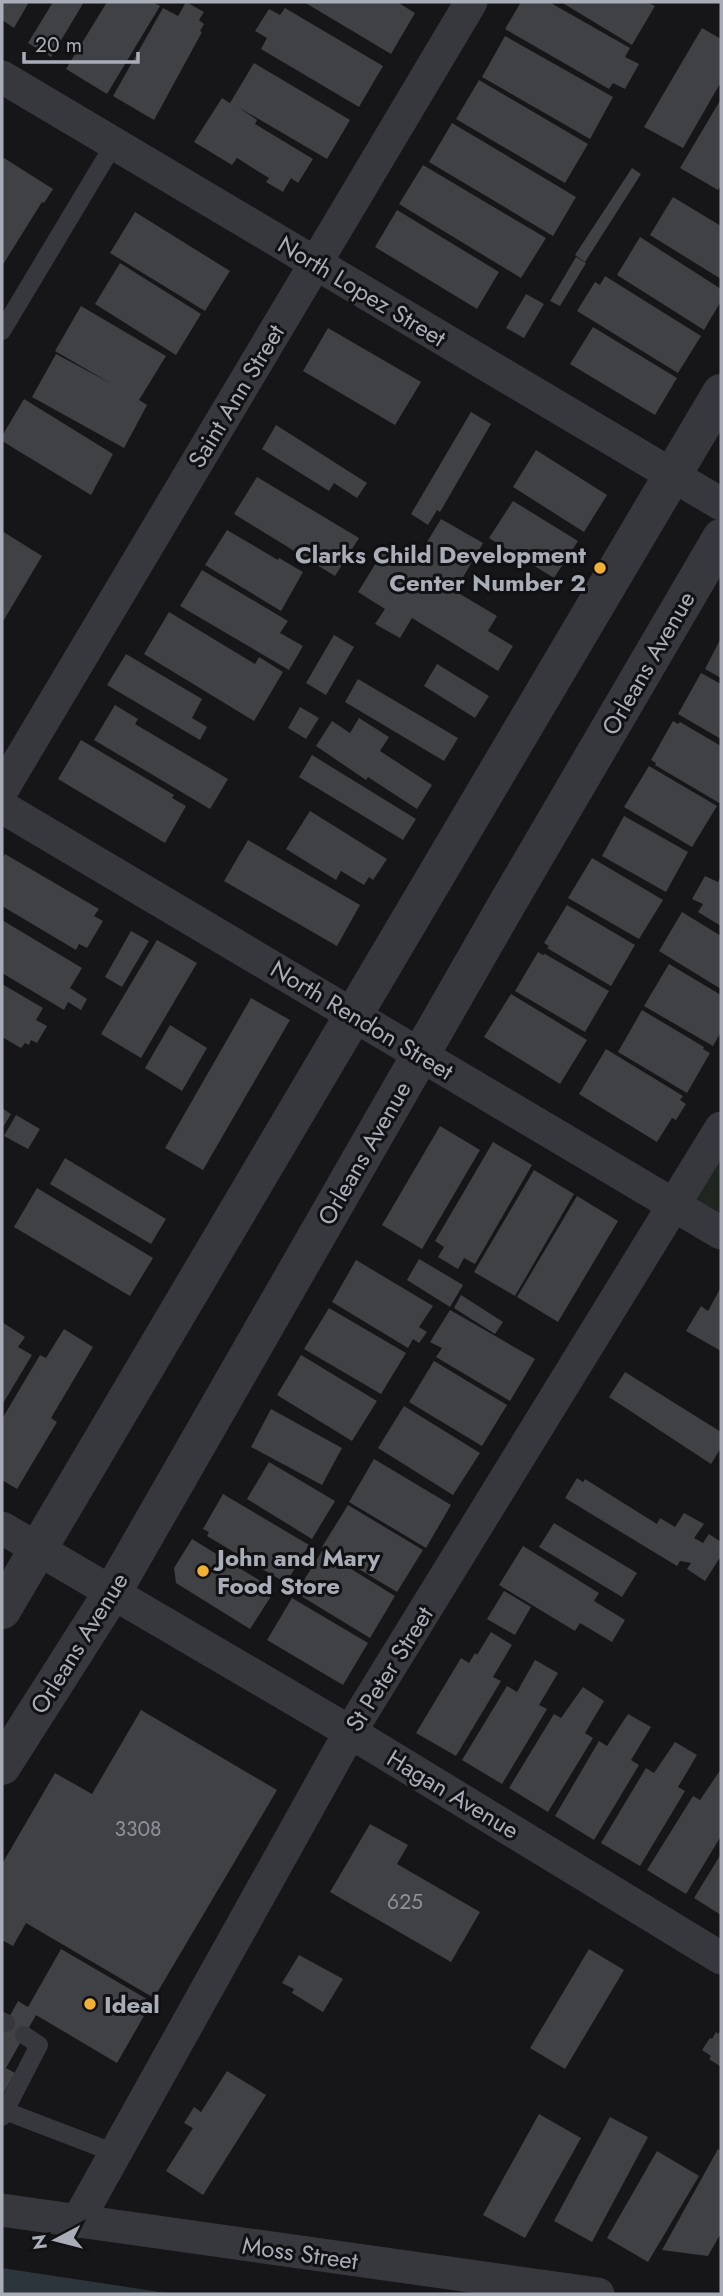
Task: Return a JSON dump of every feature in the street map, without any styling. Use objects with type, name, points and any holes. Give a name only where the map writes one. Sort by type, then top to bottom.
[{"type":"street","name":"Saint Ann Street","points":[[2,790],[471,2]]},
{"type":"street","name":"North Lopez Street","points":[[2,77],[721,504]]},
{"type":"street","points":[[2,1611],[721,393]]},
{"type":"street","name":"Orleans Avenue","points":[[2,1766],[112,1593],[721,538]]},
{"type":"street","name":"North Rendon Street","points":[[2,807],[721,1233]]},
{"type":"street","name":"St Peter Street","points":[[77,2222],[350,1732],[721,1128]]},
{"type":"street","name":"Hagan Avenue","points":[[2,1528],[350,1732],[721,1958]]},
{"type":"street","name":"Moss Street","points":[[2,2210],[598,2294]]},
{"type":"lane","points":[[2,331],[114,144]]},
{"type":"lane","points":[[24,2035],[39,2045],[4,2114],[116,2153]]},
{"type":"shaded area","points":[[721,1128],[721,1233],[675,1205]]},
{"type":"shaded area","points":[[2,2268],[173,2294],[2,2294]]},
{"type":"building","points":[[2,2],[29,2],[14,28],[2,20]]},
{"type":"building","points":[[53,2],[84,2],[51,57],[28,43]]},
{"type":"building","points":[[107,2],[153,2],[160,6],[107,94],[66,69]]},
{"type":"building","points":[[186,2],[204,12],[199,20],[204,24],[200,31],[202,32],[154,120],[113,96],[163,8],[178,16]]},
{"type":"building","points":[[304,2],[397,2],[415,13],[391,54]]},
{"type":"building","points":[[521,2],[549,2],[630,48],[625,57],[639,64],[625,89],[613,83],[609,89],[505,29]]},
{"type":"building","points":[[561,2],[647,2],[655,6],[632,45]]},
{"type":"building","points":[[285,8],[383,66],[359,107],[261,49],[267,38],[255,31],[269,9],[280,15]]},
{"type":"building","points":[[702,28],[721,39],[721,82],[683,148],[644,127]]},
{"type":"building","points":[[505,36],[613,97],[590,139],[482,77]]},
{"type":"building","points":[[254,63],[350,120],[327,159],[238,107],[257,120],[255,124],[313,159],[298,183],[291,178],[283,192],[266,182],[269,178],[237,158],[232,165],[194,142],[222,98],[230,103]]},
{"type":"building","points":[[479,80],[588,144],[565,183],[456,119]]},
{"type":"building","points":[[721,99],[721,185],[718,190],[680,168]]},
{"type":"building","points":[[452,123],[576,197],[553,236],[429,162]]},
{"type":"building","points":[[4,158],[53,189],[2,266],[2,161]]},
{"type":"building","points":[[423,165],[546,238],[521,278],[399,204]]},
{"type":"building","points":[[632,168],[641,174],[585,262],[575,255]]},
{"type":"building","points":[[673,197],[721,226],[721,279],[650,235]]},
{"type":"building","points":[[397,210],[499,272],[477,309],[375,247]]},
{"type":"building","points":[[135,212],[230,271],[205,311],[110,253]]},
{"type":"building","points":[[640,237],[721,289],[721,301],[704,330],[617,275]]},
{"type":"building","points":[[576,257],[586,263],[560,306],[550,301]]},
{"type":"building","points":[[120,263],[201,314],[176,355],[95,304]]},
{"type":"building","points":[[605,276],[701,336],[678,373],[577,311],[595,282],[600,285]]},
{"type":"building","points":[[526,294],[544,304],[524,338],[506,328]]},
{"type":"building","points":[[81,306],[166,356],[139,400],[147,405],[124,448],[32,397],[56,354],[112,384],[55,351]]},
{"type":"building","points":[[593,327],[677,378],[655,415],[570,364]]},
{"type":"building","points":[[328,328],[421,382],[395,425],[303,371]]},
{"type":"building","points":[[24,399],[113,454],[91,495],[2,441],[2,436]]},
{"type":"building","points":[[471,412],[491,424],[440,512],[437,510],[428,525],[411,514]]},
{"type":"building","points":[[276,425],[367,483],[357,498],[334,483],[329,491],[262,449]]},
{"type":"building","points":[[536,450],[607,495],[584,532],[513,487]]},
{"type":"building","points":[[257,477],[359,538],[335,576],[234,514]]},
{"type":"building","points":[[513,501],[578,541],[554,578],[489,538]]},
{"type":"building","points":[[441,519],[483,543],[455,591],[497,616],[488,631],[513,646],[498,671],[412,618],[400,638],[375,624],[385,609],[358,592],[387,545],[415,562]]},
{"type":"building","points":[[227,530],[303,572],[281,611],[205,565]]},
{"type":"building","points":[[2,531],[42,556],[2,623]]},
{"type":"building","points":[[202,570],[288,621],[280,633],[303,646],[289,670],[180,606]]},
{"type":"building","points":[[169,612],[255,664],[259,657],[283,672],[254,721],[144,654]]},
{"type":"building","points":[[334,635],[354,647],[326,695],[306,683]]},
{"type":"building","points":[[721,638],[721,678],[705,669]]},
{"type":"building","points":[[126,654],[202,699],[192,718],[207,727],[200,740],[107,685]]},
{"type":"building","points":[[437,664],[489,696],[475,718],[424,686]]},
{"type":"building","points":[[701,673],[721,684],[721,739],[678,714]]},
{"type":"building","points":[[358,679],[458,738],[444,761],[345,702]]},
{"type":"building","points":[[115,705],[138,719],[135,724],[228,779],[210,809],[94,740]]},
{"type":"building","points":[[300,707],[319,718],[306,739],[288,728]]},
{"type":"building","points":[[359,718],[389,737],[380,751],[432,785],[417,809],[368,777],[366,780],[316,746],[332,721],[350,733]]},
{"type":"building","points":[[673,721],[678,724],[680,722],[721,746],[721,804],[655,765],[651,760]]},
{"type":"building","points":[[81,740],[174,795],[172,798],[186,806],[165,843],[58,779]]},
{"type":"building","points":[[312,755],[416,819],[403,840],[299,777]]},
{"type":"building","points":[[649,766],[717,806],[692,847],[624,807]]},
{"type":"building","points":[[310,811],[387,859],[373,880],[369,877],[364,885],[341,871],[336,880],[286,849]]},
{"type":"building","points":[[624,816],[688,852],[666,892],[602,856]]},
{"type":"building","points":[[248,840],[360,905],[337,946],[224,881]]},
{"type":"building","points":[[5,854],[99,909],[94,916],[103,921],[87,948],[79,944],[76,950],[2,906],[2,859]]},
{"type":"building","points":[[592,858],[663,900],[639,939],[568,898]]},
{"type":"building","points":[[705,876],[718,882],[721,876],[721,926],[698,912],[703,904],[692,899]]},
{"type":"building","points":[[567,905],[635,945],[611,986],[547,948],[549,946],[544,943]]},
{"type":"building","points":[[682,912],[721,936],[721,989],[659,951]]},
{"type":"building","points":[[2,920],[82,968],[70,988],[87,999],[81,1010],[68,1002],[64,1010],[2,973]]},
{"type":"building","points":[[131,931],[149,941],[122,987],[105,977]]},
{"type":"building","points":[[157,940],[197,963],[141,1058],[101,1034]]},
{"type":"building","points":[[538,952],[609,991],[585,1032],[515,991]]},
{"type":"building","points":[[669,964],[721,995],[721,1032],[713,1046],[644,1006]]},
{"type":"building","points":[[2,984],[43,1008],[36,1020],[47,1026],[37,1043],[31,1040],[29,1045],[25,1043],[21,1048],[2,1037]]},
{"type":"building","points":[[511,994],[587,1040],[560,1084],[484,1037]]},
{"type":"building","points":[[251,998],[290,1020],[203,1170],[165,1148]]},
{"type":"building","points":[[642,1010],[710,1053],[687,1093],[618,1052]]},
{"type":"building","points":[[170,1025],[207,1048],[182,1091],[145,1068]]},
{"type":"building","points":[[606,1049],[683,1096],[680,1100],[686,1104],[676,1120],[672,1118],[657,1142],[579,1094]]},
{"type":"building","points":[[2,1108],[11,1114],[2,1129]]},
{"type":"building","points":[[16,1115],[40,1129],[28,1149],[4,1136]]},
{"type":"building","points":[[440,1126],[480,1150],[422,1249],[382,1225]]},
{"type":"building","points":[[493,1142],[532,1165],[475,1264],[464,1258],[458,1269],[438,1257],[444,1247],[435,1241]]},
{"type":"building","points":[[65,1158],[166,1219],[151,1244],[50,1184]]},
{"type":"building","points":[[534,1170],[574,1194],[515,1296],[474,1272]]},
{"type":"building","points":[[37,1188],[153,1258],[130,1296],[14,1227]]},
{"type":"building","points":[[577,1196],[618,1221],[558,1322],[517,1297]]},
{"type":"building","points":[[419,1259],[463,1285],[450,1307],[407,1280]]},
{"type":"building","points":[[356,1260],[433,1306],[419,1327],[427,1332],[419,1343],[413,1339],[408,1348],[332,1302]]},
{"type":"building","points":[[721,1287],[721,1351],[686,1331],[701,1306],[708,1311]]},
{"type":"building","points":[[461,1295],[503,1322],[495,1334],[454,1308]]},
{"type":"building","points":[[329,1308],[406,1353],[381,1394],[304,1349]]},
{"type":"building","points":[[450,1310],[535,1359],[510,1401],[436,1357],[442,1348],[430,1342]]},
{"type":"building","points":[[2,1322],[25,1337],[18,1347],[32,1355],[2,1405]]},
{"type":"building","points":[[64,1329],[93,1347],[51,1418],[57,1422],[17,1489],[2,1480],[2,1419],[40,1355],[46,1358]]},
{"type":"building","points":[[301,1355],[377,1401],[352,1441],[277,1395]]},
{"type":"building","points":[[434,1361],[507,1405],[482,1446],[409,1402]]},
{"type":"building","points":[[625,1372],[721,1432],[721,1448],[711,1464],[609,1397]]},
{"type":"building","points":[[404,1406],[480,1453],[453,1495],[378,1448]]},
{"type":"building","points":[[271,1409],[342,1448],[322,1485],[251,1447]]},
{"type":"building","points":[[374,1459],[451,1505],[426,1548],[349,1502]]},
{"type":"building","points":[[269,1462],[335,1501],[312,1539],[247,1499]]},
{"type":"building","points":[[577,1478],[583,1482],[585,1479],[657,1524],[660,1518],[675,1527],[684,1513],[704,1524],[694,1538],[703,1543],[709,1534],[721,1542],[721,1556],[705,1581],[687,1569],[691,1563],[680,1561],[677,1566],[565,1498]]},
{"type":"building","points":[[223,1494],[309,1545],[286,1583],[207,1536],[209,1532],[203,1529]]},
{"type":"building","points":[[348,1505],[423,1550],[397,1592],[322,1547]]},
{"type":"building","points":[[554,1523],[637,1573],[622,1597],[539,1547]]},
{"type":"building","points":[[192,1539],[275,1590],[250,1629],[176,1583],[174,1568]]},
{"type":"building","points":[[523,1546],[599,1593],[594,1601],[625,1620],[612,1642],[580,1623],[575,1631],[499,1585]]},
{"type":"building","points":[[322,1551],[395,1596],[370,1638],[296,1593]]},
{"type":"building","points":[[504,1591],[531,1607],[515,1635],[487,1619]]},
{"type":"building","points":[[292,1598],[368,1643],[343,1685],[267,1640]]},
{"type":"building","points":[[491,1632],[512,1645],[493,1677],[501,1681],[456,1756],[416,1733],[461,1658],[469,1663]]},
{"type":"building","points":[[535,1660],[558,1673],[539,1705],[547,1709],[502,1784],[462,1760],[507,1686],[517,1692]]},
{"type":"building","points":[[583,1687],[604,1701],[585,1733],[593,1738],[548,1812],[509,1788],[554,1714],[561,1718]]},
{"type":"building","points":[[141,1710],[277,1790],[154,1998],[26,1923],[13,1946],[2,1940],[2,1864],[55,1773],[92,1794]]},
{"type":"building","points":[[628,1714],[651,1727],[631,1760],[639,1765],[594,1840],[555,1816],[599,1741],[607,1746]]},
{"type":"building","points":[[675,1742],[697,1755],[678,1787],[685,1791],[640,1866],[601,1843],[646,1768],[654,1773]]},
{"type":"building","points":[[721,1769],[721,1836],[686,1894],[647,1870],[693,1796],[700,1800]]},
{"type":"building","points":[[370,1824],[408,1845],[397,1864],[480,1912],[451,1962],[330,1892]]},
{"type":"building","points":[[721,1854],[721,1915],[694,1898]]},
{"type":"building","name":"Ideal","points":[[61,1949],[152,2002],[117,2063],[36,2015],[6,2068],[15,2073],[2,2096],[2,2030],[18,2001],[28,2007]]},
{"type":"building","points":[[589,1949],[624,1970],[565,2069],[530,2048]]},
{"type":"building","points":[[299,1955],[343,1979],[323,2012],[292,1993],[294,1989],[282,1983]]},
{"type":"building","points":[[721,2029],[721,2067],[702,2050],[710,2038]]},
{"type":"building","points":[[227,2071],[266,2095],[203,2195],[166,2171],[193,2128],[184,2123],[194,2107],[201,2112]]},
{"type":"building","points":[[539,2114],[581,2138],[525,2238],[483,2215]]},
{"type":"building","points":[[610,2117],[648,2137],[592,2242],[554,2221]]},
{"type":"building","points":[[718,2149],[721,2151],[721,2233],[708,2256],[662,2250]]},
{"type":"building","points":[[657,2151],[699,2176],[648,2262],[607,2238]]},
{"type":"place","name":"Clarks Child Development Center Number 2","points":[[600,568]]},
{"type":"place","name":"John and Mary Food Store","points":[[203,1571]]},
{"type":"place","name":"Ideal","points":[[90,2004]]}]
